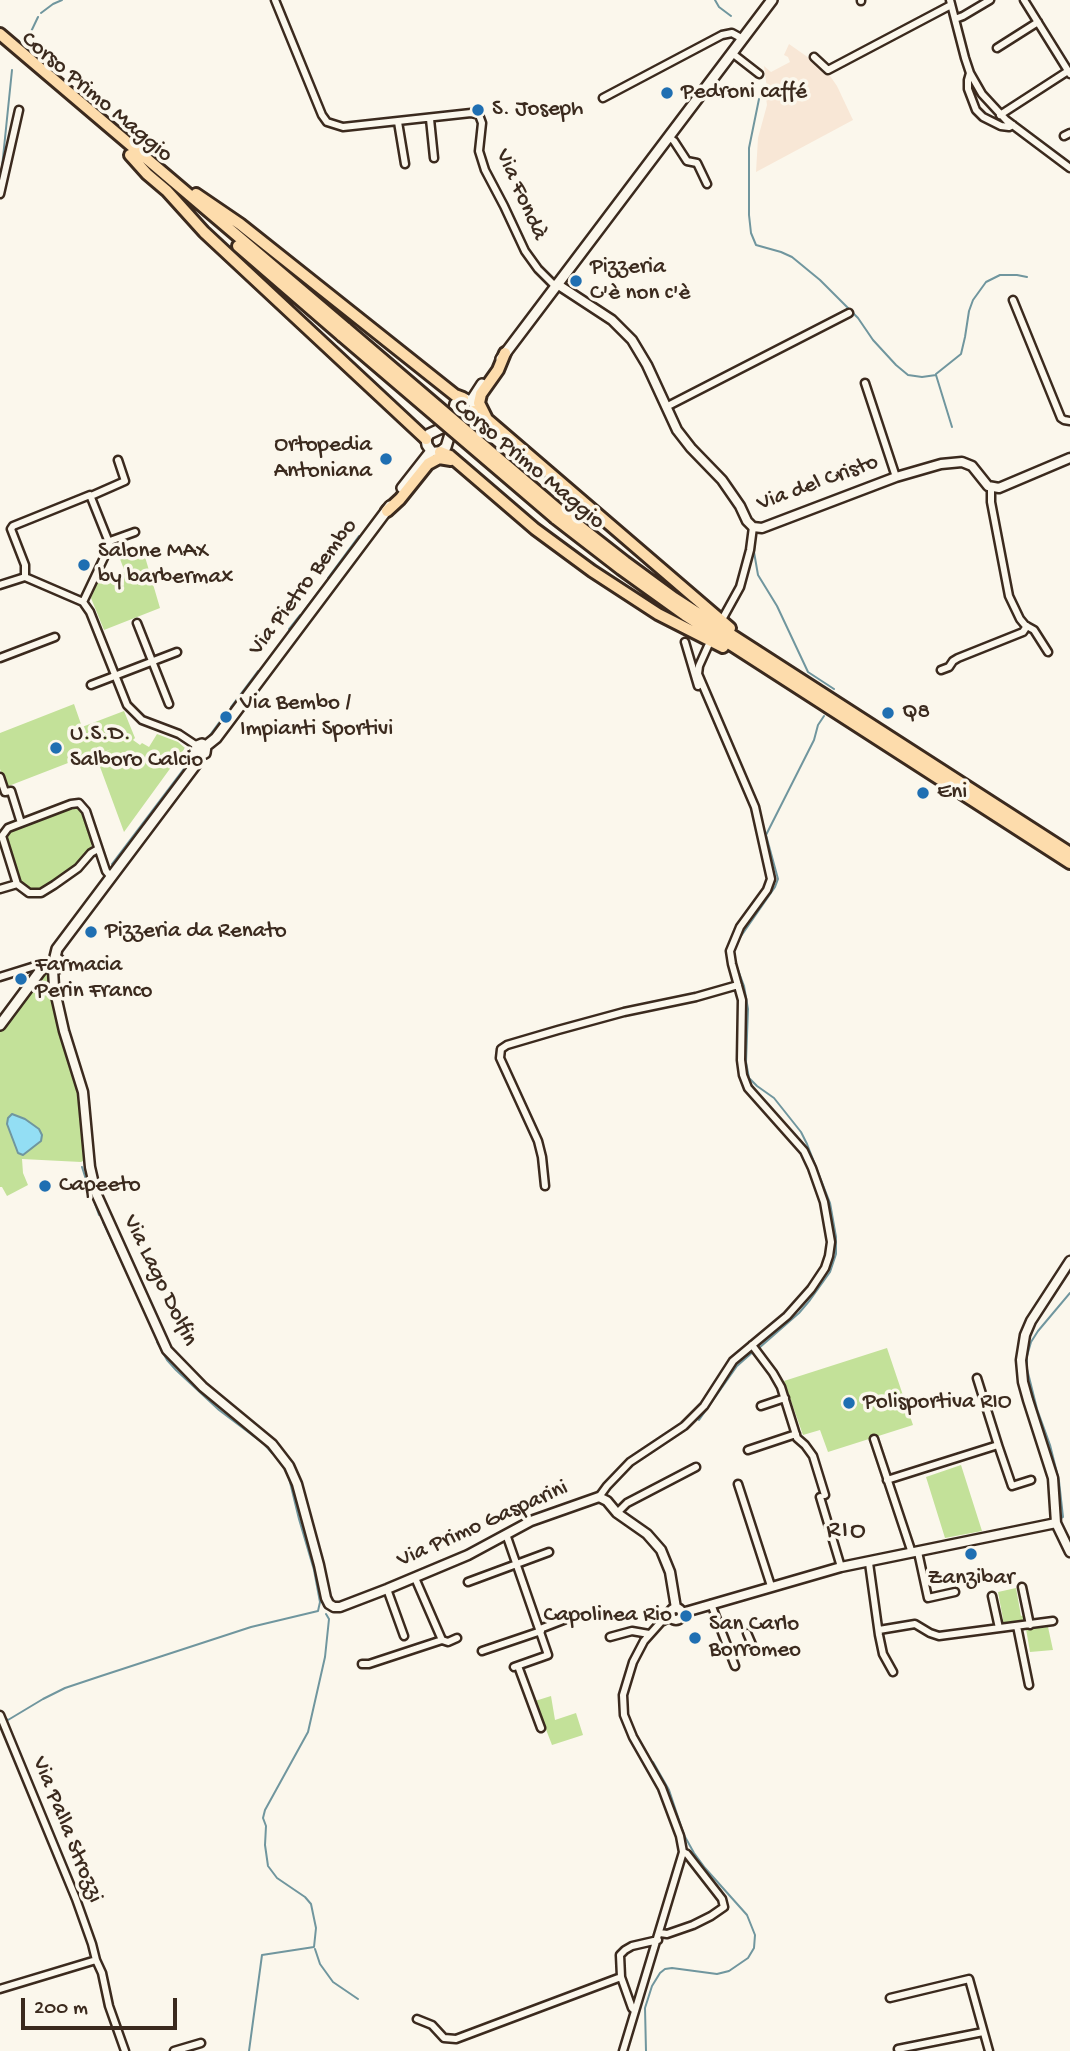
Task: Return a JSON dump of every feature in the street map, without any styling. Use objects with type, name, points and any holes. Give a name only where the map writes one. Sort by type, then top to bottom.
[{"type":"highway","name":"Corso Primo Maggio","points":[[0,34],[134,153],[646,587],[781,678],[1070,863]]},
{"type":"highway","name":"Corso Primo Maggio","points":[[0,44],[134,153]]},
{"type":"highway","points":[[134,153],[240,223],[469,403],[480,416],[487,419],[767,659]]},
{"type":"highway","points":[[134,153],[147,174],[167,191],[204,232],[426,439]]},
{"type":"highway","points":[[487,419],[479,403],[481,394],[498,370],[505,353]]},
{"type":"highway","points":[[435,451],[450,456],[535,529],[642,605],[737,654],[761,670],[781,678]]},
{"type":"highway","points":[[387,510],[400,499],[428,464],[439,458],[453,461]]},
{"type":"highway","name":"Corso Primo Maggio","points":[[557,514],[674,598],[1070,853]]},
{"type":"main road","name":"Via Pietro Bembo","points":[[47,968],[50,958],[55,957],[57,949],[196,764],[201,749],[216,738],[387,510],[435,451],[446,447],[450,434],[459,423],[472,417],[469,403],[772,0]]},
{"type":"main road","name":"Via Pietro Bembo","points":[[426,439],[452,418],[455,404],[469,403]]},
{"type":"main road","points":[[426,439],[426,445],[435,451]]},
{"type":"main road","points":[[0,1025],[47,968]]},
{"type":"street","name":"Via Fondà","points":[[275,0],[327,122],[343,127],[471,113],[479,115],[482,123],[479,150],[485,170],[525,251],[538,269],[557,286]]},
{"type":"street","points":[[955,19],[990,0]]},
{"type":"street","points":[[1000,115],[1069,72],[1024,0]]},
{"type":"street","points":[[814,57],[828,70],[951,2],[970,73],[982,94],[1000,115],[1070,168]]},
{"type":"street","points":[[997,48],[1038,22]]},
{"type":"street","points":[[603,98],[722,35],[732,33],[743,39]]},
{"type":"street","points":[[732,53],[759,74]]},
{"type":"street","points":[[970,73],[968,89],[976,110],[1000,126],[1013,125]]},
{"type":"street","points":[[0,194],[19,110]]},
{"type":"street","points":[[430,118],[434,158]]},
{"type":"street","points":[[398,122],[405,164]]},
{"type":"street","points":[[669,137],[687,162],[696,163],[707,184]]},
{"type":"street","name":"Via del Cristo","points":[[557,286],[622,328],[632,340],[682,438],[722,480],[752,527],[762,527],[896,477],[941,464],[962,462],[972,466],[991,488]]},
{"type":"street","points":[[1013,300],[1061,418],[1070,421]]},
{"type":"street","points":[[666,407],[849,313]]},
{"type":"street","points":[[864,383],[896,477]]},
{"type":"street","points":[[1048,652],[1034,630],[1027,626],[1014,609],[1006,583],[991,502],[991,488],[1006,486],[1070,458]]},
{"type":"street","points":[[25,577],[26,569],[11,529],[13,526],[125,481],[118,460]]},
{"type":"street","points":[[83,602],[110,545],[91,496]]},
{"type":"street","points":[[724,616],[740,587],[750,550],[752,527]]},
{"type":"street","points":[[110,541],[135,532]]},
{"type":"street","points":[[0,584],[25,577],[83,602],[90,611],[123,697],[134,713],[142,720],[179,734],[201,749]]},
{"type":"street","points":[[137,623],[169,704]]},
{"type":"street","points":[[941,670],[949,667],[958,658],[1023,632],[1027,626]]},
{"type":"street","points":[[0,658],[55,637]]},
{"type":"street","points":[[685,642],[696,681],[713,718],[721,727]]},
{"type":"street","points":[[603,1499],[613,1480],[630,1462],[684,1426],[704,1406],[733,1361],[755,1348],[811,1289],[825,1268],[831,1242],[820,1185],[808,1160],[748,1088],[743,1074],[742,1011],[730,950],[740,926],[771,879],[755,807],[698,674],[698,666],[708,646]]},
{"type":"street","points":[[91,685],[177,652]]},
{"type":"street","points":[[0,777],[5,792],[11,791],[21,823]]},
{"type":"street","points":[[98,849],[68,876],[41,893],[29,893],[17,884],[2,835],[5,830],[21,823],[79,803],[86,811],[106,871],[111,877]]},
{"type":"street","points":[[0,889],[17,884]]},
{"type":"street","points":[[0,977],[35,966],[47,968]]},
{"type":"street","name":"Via Lago Dolfin","points":[[47,968],[83,1092],[92,1180],[101,1205],[167,1350],[202,1387],[272,1444],[289,1466],[297,1484],[329,1604]]},
{"type":"street","points":[[545,1186],[538,1141],[500,1058],[501,1049],[558,1030],[738,985]]},
{"type":"street","points":[[1070,1261],[1031,1321],[1025,1335],[1021,1360],[1023,1382],[1053,1478],[1056,1523],[1070,1552]]},
{"type":"street","points":[[755,1348],[774,1373],[796,1434],[813,1456],[841,1567]]},
{"type":"street","points":[[978,1378],[1012,1486],[1031,1480]]},
{"type":"street","points":[[761,1406],[785,1398]]},
{"type":"street","points":[[748,1450],[796,1434]]},
{"type":"street","points":[[874,1439],[915,1552],[928,1598],[955,1592]]},
{"type":"street","points":[[887,1480],[998,1445]]},
{"type":"street","points":[[617,1513],[627,1503],[696,1467]]},
{"type":"street","points":[[738,1484],[771,1586]]},
{"type":"street","name":"Via Primo Gasparini","points":[[329,1604],[340,1607],[387,1589],[460,1559],[548,1515],[603,1499],[617,1513],[647,1534],[661,1550],[670,1572],[679,1610]]},
{"type":"street","points":[[623,2051],[683,1852],[680,1836],[662,1788],[633,1737],[622,1703],[624,1686],[633,1662],[649,1634],[661,1622],[671,1617],[671,1611],[711,1604],[841,1567],[1056,1523]]},
{"type":"street","points":[[506,1534],[548,1655],[516,1667],[541,1728]]},
{"type":"street","points":[[468,1582],[549,1552]]},
{"type":"street","points":[[869,1563],[883,1654],[893,1672]]},
{"type":"street","points":[[415,1578],[442,1640]]},
{"type":"street","points":[[1022,1587],[1030,1625]]},
{"type":"street","points":[[387,1589],[404,1636]]},
{"type":"street","points":[[992,1596],[999,1629]]},
{"type":"street","points":[[711,1604],[734,1666]]},
{"type":"street","points":[[482,1651],[571,1617]]},
{"type":"street","points":[[879,1630],[915,1624],[939,1636],[1053,1621]]},
{"type":"street","points":[[1017,1626],[1029,1685]]},
{"type":"street","points":[[610,1637],[632,1631],[649,1634]]},
{"type":"street","points":[[730,1655],[755,1647],[747,1633]]},
{"type":"street","points":[[362,1664],[457,1638]]},
{"type":"street","name":"Via Palla Strozzi","points":[[0,1715],[76,1899],[125,2051]]},
{"type":"street","points":[[635,2011],[621,1977],[619,1961],[625,1950],[693,1925],[720,1911],[724,1905],[723,1899],[683,1852]]},
{"type":"street","points":[[0,1989],[96,1960]]},
{"type":"street","points":[[417,2019],[432,2025],[444,2038],[456,2039],[621,1977]]},
{"type":"street","points":[[890,1998],[970,1979],[989,2051]]},
{"type":"street","points":[[898,2049],[983,2032]]},
{"type":"street","points":[[174,2051],[201,2043]]},
{"type":"shaded area","points":[[789,44],[826,70],[853,120],[756,172],[758,138],[767,105],[764,66],[771,72],[790,62],[784,55]]},
{"type":"green space","points":[[143,550],[160,608],[104,630],[91,598],[97,583],[125,572],[120,559]]},
{"type":"green space","points":[[74,704],[82,727],[124,711],[135,738],[133,740],[140,745],[142,743],[149,747],[157,734],[178,742],[185,748],[124,832],[96,756],[112,749],[6,787],[0,769],[0,733]]},
{"type":"green space","points":[[78,807],[83,812],[91,848],[78,864],[40,890],[26,888],[21,884],[6,835],[9,831]]},
{"type":"green space","points":[[44,972],[50,975],[80,1085],[87,1159],[81,1162],[22,1159],[23,1173],[28,1185],[7,1196],[0,1187],[0,1030]]},
{"type":"green space","name":"Polisportiva RIO","points":[[887,1348],[913,1425],[828,1452],[820,1430],[803,1435],[784,1381]]},
{"type":"green space","points":[[961,1465],[982,1531],[945,1538],[926,1477]]},
{"type":"green space","points":[[1016,1588],[1021,1616],[1025,1615],[1026,1622],[1002,1624],[998,1592]]},
{"type":"green space","points":[[1048,1627],[1053,1650],[1030,1652],[1026,1629]]},
{"type":"green space","points":[[551,1696],[555,1720],[576,1713],[583,1735],[552,1745],[535,1701]]},
{"type":"water","points":[[12,1114],[25,1119],[39,1129],[42,1135],[41,1141],[23,1155],[18,1153],[7,1124]]},
{"type":"waterway","points":[[41,13],[62,0]]},
{"type":"waterway","points":[[715,0],[719,7],[731,16]]},
{"type":"waterway","points":[[25,42],[38,17]]},
{"type":"waterway","points":[[1,177],[12,70]]},
{"type":"waterway","points":[[759,99],[749,148],[749,215],[751,233],[756,245],[792,257],[820,280],[908,375],[936,375],[952,427]]},
{"type":"waterway","points":[[936,374],[961,354],[969,311],[973,300],[986,282],[1000,275],[1027,277]]},
{"type":"waterway","points":[[328,578],[359,536]]},
{"type":"waterway","points":[[755,536],[754,552],[758,575],[777,606],[808,672],[834,689]]},
{"type":"waterway","points":[[303,612],[322,587]]},
{"type":"waterway","points":[[289,629],[300,615]]},
{"type":"waterway","points":[[231,707],[258,671]]},
{"type":"waterway","points":[[759,1348],[810,1300],[830,1272],[836,1254],[830,1203],[807,1144],[801,1132],[774,1098],[749,1078],[746,1062],[748,1009],[744,986],[734,959],[734,950],[739,939],[778,879],[766,835],[824,716]]},
{"type":"waterway","points":[[210,735],[221,720]]},
{"type":"waterway","points":[[112,864],[189,762]]},
{"type":"waterway","points":[[82,1167],[90,1192]]},
{"type":"waterway","points":[[93,1198],[99,1215]]},
{"type":"waterway","points":[[103,1222],[144,1310]]},
{"type":"waterway","points":[[1060,1519],[1063,1517],[1059,1481],[1037,1409],[1027,1369],[1027,1356],[1038,1331],[1070,1293]]},
{"type":"waterway","points":[[157,1342],[176,1370],[219,1410],[272,1453]]},
{"type":"waterway","points":[[699,1420],[737,1366],[754,1351]]},
{"type":"waterway","points":[[5,1718],[8,1720],[65,1688],[251,1627],[318,1611],[320,1602],[314,1570],[288,1474],[278,1459]]},
{"type":"waterway","points":[[249,2051],[262,1955],[314,1947],[316,1928],[311,1904],[277,1878],[268,1866],[266,1826],[263,1818],[308,1732],[325,1657],[329,1619],[326,1614]]},
{"type":"waterway","points":[[646,2051],[645,2008],[652,1986],[660,1973],[672,1968],[717,1974],[729,1971],[748,1958],[754,1948],[755,1935],[747,1915],[694,1853],[684,1835],[669,1790],[653,1762]]},
{"type":"waterway","points":[[315,1949],[320,1964],[333,1982],[358,1999]]},
{"type":"place","name":"Pedroni caffé","points":[[667,93]]},
{"type":"place","name":"S. Joseph","points":[[478,110]]},
{"type":"place","name":"Pizzeria C'è non c'è","points":[[576,281]]},
{"type":"place","name":"Ortopedia Antoniana","points":[[386,459]]},
{"type":"place","name":"Salone MAX by barbermax","points":[[84,565]]},
{"type":"place","name":"Q8","points":[[888,713]]},
{"type":"place","name":"Via Bembo / Impianti Sportivi","points":[[226,717]]},
{"type":"place","name":"U.S.D. Salboro Calcio","points":[[56,748]]},
{"type":"place","name":"Eni","points":[[923,793]]},
{"type":"place","name":"Pizzeria da Renato","points":[[91,932]]},
{"type":"place","name":"Farmacia Perin Franco","points":[[21,979]]},
{"type":"place","name":"Capeeto","points":[[45,1186]]},
{"type":"place","name":"Polisportiva RIO","points":[[849,1403]]},
{"type":"place","name":"Zanzibar","points":[[971,1554]]},
{"type":"place","name":"Capolinea Rio","points":[[686,1616]]},
{"type":"place","name":"San Carlo Borromeo","points":[[695,1638]]},
{"type":"district","name":"RIO","points":[[847,1532]]}]
